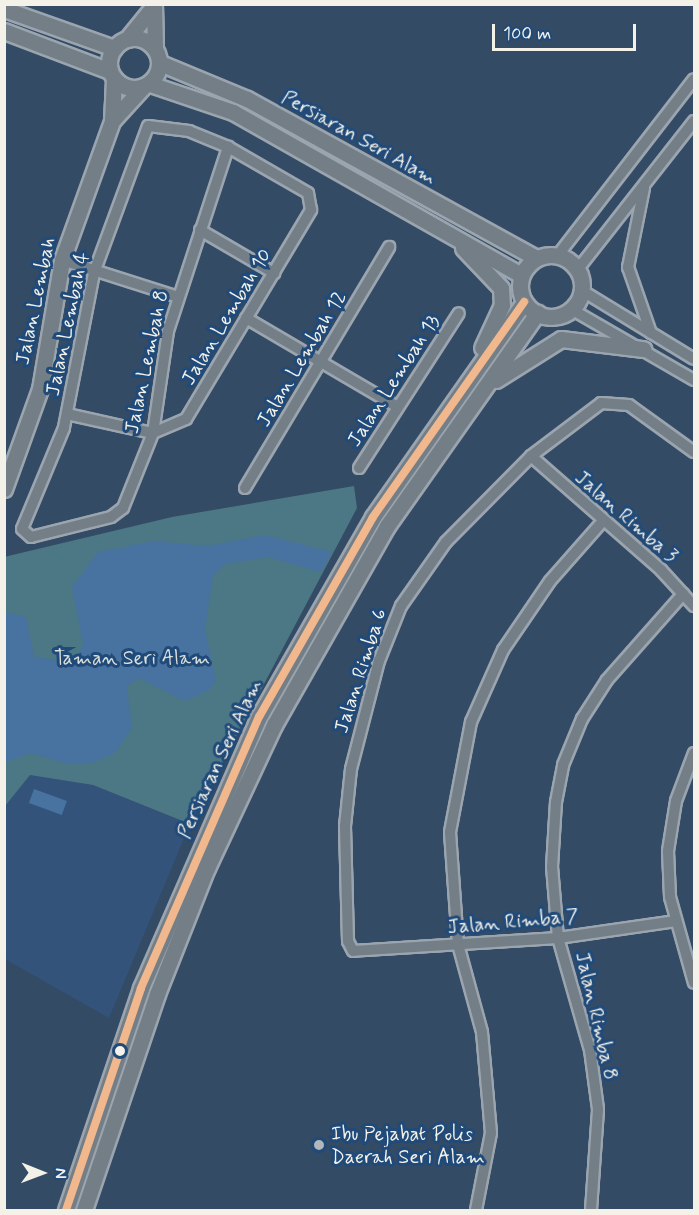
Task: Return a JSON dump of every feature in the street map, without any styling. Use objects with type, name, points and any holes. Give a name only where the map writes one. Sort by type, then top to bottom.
[{"type":"street","points":[[112,75],[120,44],[153,6]]},
{"type":"street","points":[[4,31],[112,75],[127,88],[146,86],[157,56],[153,6]]},
{"type":"street","points":[[4,9],[120,44],[142,39],[157,56]]},
{"type":"street","name":"Persiaran Seri Alam","points":[[157,56],[247,99],[534,257]]},
{"type":"street","name":"Jalan Lembah","points":[[4,489],[40,389],[62,260],[112,122],[112,75]]},
{"type":"street","points":[[558,255],[694,79]]},
{"type":"street","name":"Persiaran Seri Alam","points":[[146,86],[233,112],[521,274]]},
{"type":"street","name":"Jalan Lembah","points":[[112,122],[146,86]]},
{"type":"street","points":[[578,269],[558,255],[534,257],[521,274],[524,302],[537,313],[555,317],[571,309],[581,290],[578,269],[694,121]]},
{"type":"street","name":"Jalan Lembah 4","points":[[118,514],[26,534],[22,529],[67,414],[94,273],[144,131],[153,124],[228,147]]},
{"type":"street","name":"Jalan Lembah 10","points":[[153,433],[186,420],[274,273],[312,200],[228,147]]},
{"type":"street","name":"Jalan Lembah 8","points":[[118,514],[153,433],[178,297],[228,147]]},
{"type":"street","points":[[645,185],[628,267],[651,333]]},
{"type":"street","points":[[435,224],[501,288],[502,305],[468,378]]},
{"type":"street","points":[[200,230],[274,273]]},
{"type":"street","name":"Jalan Lembah 12","points":[[245,488],[389,247]]},
{"type":"street","points":[[62,260],[94,273],[178,297]]},
{"type":"street","points":[[581,290],[694,359]]},
{"type":"street","name":"Persiaran Seri Alam","points":[[66,1210],[141,988],[259,717],[373,517],[468,378],[524,302]]},
{"type":"street","points":[[571,309],[694,380]]},
{"type":"street","name":"Jalan Lembah 13","points":[[359,468],[459,313]]},
{"type":"street","name":"Persiaran Seri Alam","points":[[84,1210],[157,994],[207,868],[274,726],[387,526],[537,313]]},
{"type":"street","points":[[246,318],[398,407]]},
{"type":"street","points":[[484,390],[536,350],[561,339],[643,349]]},
{"type":"street","name":"Jalan Rimba 6","points":[[353,951],[348,941],[345,826],[351,769],[379,661],[401,606],[446,542],[531,456],[593,408],[622,402],[694,452]]},
{"type":"street","points":[[67,414],[153,433]]},
{"type":"street","name":"Jalan Rimba 3","points":[[531,456],[694,606]]},
{"type":"street","points":[[476,1210],[491,1133],[482,1032],[458,944],[450,832],[471,722],[503,650],[550,581],[602,522]]},
{"type":"street","name":"Jalan Rimba 8","points":[[591,1210],[598,1109],[590,1050],[558,938],[552,867],[563,765],[582,719],[607,680],[683,594]]},
{"type":"street","points":[[694,753],[676,801],[668,851],[676,921],[694,983]]},
{"type":"street","name":"Jalan Rimba 7","points":[[353,951],[558,938],[676,921]]},
{"type":"shaded area","points":[[265,535],[332,552],[321,572],[268,557],[225,564],[213,576],[205,630],[216,680],[209,690],[185,701],[139,678],[127,686],[132,728],[115,753],[92,763],[65,763],[30,753],[5,763],[5,612],[26,617],[34,657],[66,661],[78,656],[83,644],[72,587],[98,552],[154,541],[207,546]]},
{"type":"shaded area","points":[[30,774],[93,785],[190,824],[109,1018],[5,959],[4,806]]},
{"type":"shaded area","points":[[34,789],[67,801],[62,815],[29,803]]},
{"type":"green space","name":"Taman Seri Alam","points":[[354,486],[357,508],[190,824],[93,785],[30,775],[5,806],[4,557],[172,517]]},
{"type":"transit line","points":[[66,1210],[141,988],[259,717],[373,517],[524,302]]},
{"type":"place","name":"Ibu Pejabat Polis Daerah Seri Alam","points":[[319,1145]]}]
